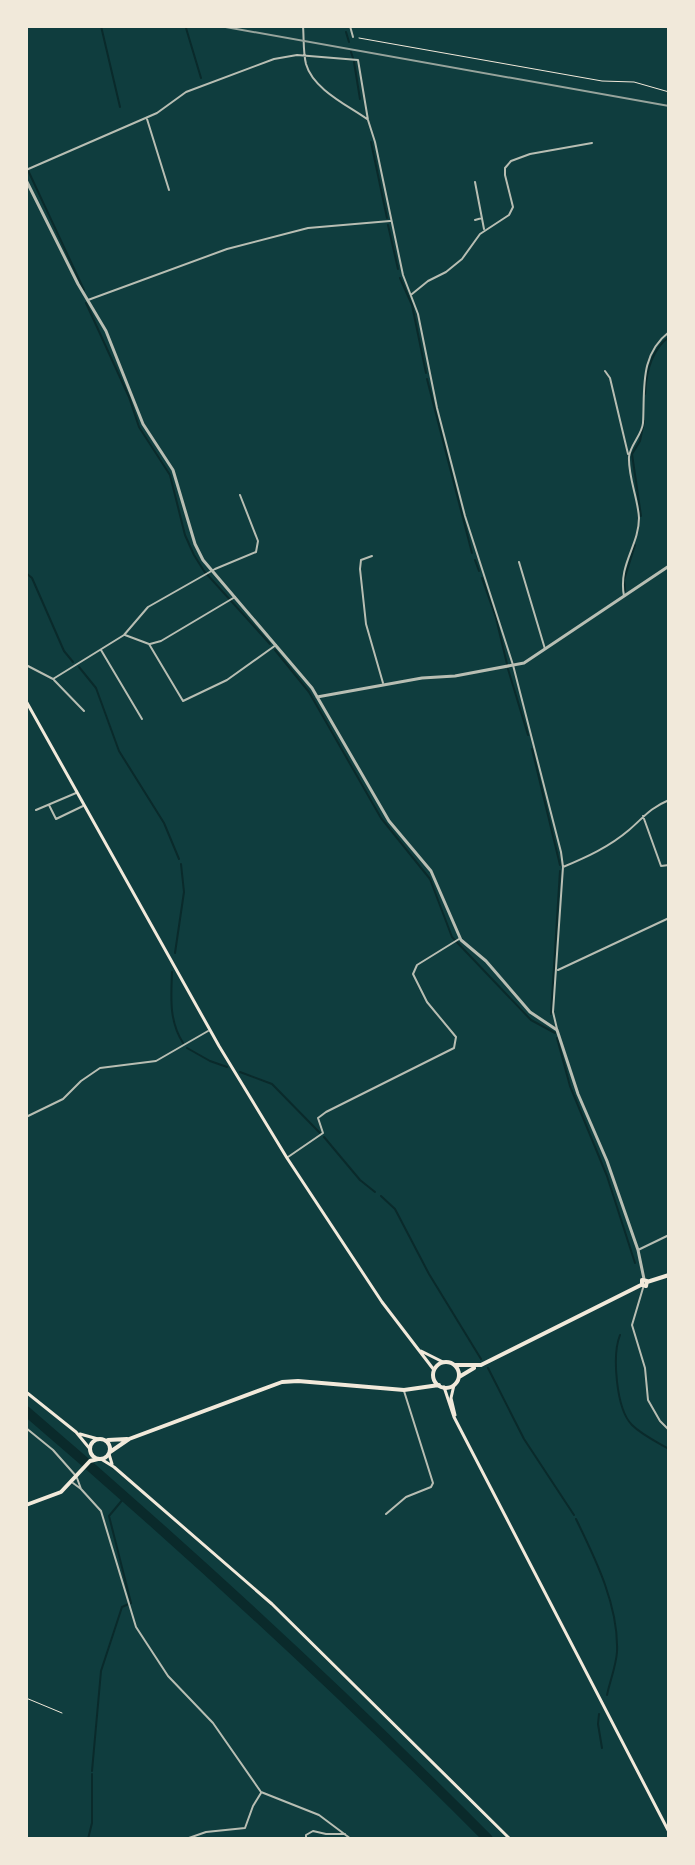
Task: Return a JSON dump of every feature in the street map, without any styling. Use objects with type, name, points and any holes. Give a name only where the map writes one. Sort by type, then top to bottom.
[{"type":"main road","points":[[26,701],[287,1158],[442,1386],[457,1422],[669,1832]]},
{"type":"main road","points":[[457,1422],[452,1403],[454,1385],[459,1377],[644,1283],[669,1275]]},
{"type":"main road","points":[[420,1351],[443,1362],[476,1367]]},
{"type":"main road","points":[[421,1389],[443,1362]]},
{"type":"main road","points":[[455,1365],[459,1377]]},
{"type":"main road","points":[[26,1505],[55,1495],[72,1483],[90,1461],[100,1459],[129,1439],[282,1382],[404,1390],[454,1385]]},
{"type":"main road","points":[[26,1392],[76,1432],[90,1451],[114,1467],[272,1604],[510,1839]]},
{"type":"main road","points":[[76,1432],[105,1440],[129,1439]]},
{"type":"main road","points":[[90,1461],[91,1443],[98,1439]]},
{"type":"main road","points":[[105,1440],[109,1444],[114,1467]]},
{"type":"street","points":[[303,26],[310,75],[322,88],[368,120]]},
{"type":"street","points":[[350,26],[353,37]]},
{"type":"street","points":[[28,169],[146,118],[199,86],[274,59],[315,55],[358,60],[368,120],[403,275],[412,295],[465,516],[513,665],[563,867],[553,1012],[578,1094],[607,1161],[638,1250],[644,1283],[632,1325],[645,1368],[648,1400],[669,1430]]},
{"type":"street","points":[[146,118],[169,190]]},
{"type":"street","points":[[412,295],[462,259],[484,231],[512,211],[505,175],[505,168],[511,161],[530,154],[592,143]]},
{"type":"street","points":[[26,180],[106,331],[143,424],[173,470],[195,544],[211,572],[317,697],[389,821],[431,871],[457,940],[486,961],[530,1012],[557,1030]]},
{"type":"street","points":[[475,182],[484,231]]},
{"type":"street","points":[[475,220],[483,218]]},
{"type":"street","points":[[88,300],[227,249],[308,228],[391,221]]},
{"type":"street","points":[[629,456],[643,424],[642,394],[646,365],[658,342],[669,332]]},
{"type":"street","points":[[605,371],[610,378],[629,456],[639,519],[623,571],[624,596]]},
{"type":"street","points":[[53,679],[124,635],[148,607],[259,548],[240,495]]},
{"type":"street","points":[[372,556],[361,560],[360,569],[366,624],[383,685]]},
{"type":"street","points":[[519,562],[545,649]]},
{"type":"street","points":[[317,697],[524,663],[669,566]]},
{"type":"street","points":[[124,635],[149,644],[161,641],[235,597]]},
{"type":"street","points":[[149,644],[183,701],[227,680],[276,645]]},
{"type":"street","points":[[100,649],[142,719]]},
{"type":"street","points":[[26,665],[53,679],[84,711]]},
{"type":"street","points":[[36,810],[77,793]]},
{"type":"street","points":[[563,867],[603,849],[631,828],[642,815],[669,800]]},
{"type":"street","points":[[49,805],[56,819],[85,805]]},
{"type":"street","points":[[642,815],[661,866],[669,865]]},
{"type":"street","points":[[555,971],[669,918]]},
{"type":"street","points":[[287,1158],[322,1135],[318,1118],[326,1112],[454,1048],[456,1037],[427,1002],[413,974],[417,965],[457,940]]},
{"type":"street","points":[[26,1117],[63,1099],[100,1068],[156,1061],[211,1029]]},
{"type":"street","points":[[638,1250],[669,1235]]},
{"type":"street","points":[[386,1514],[406,1497],[431,1487],[433,1483],[404,1390]]},
{"type":"street","points":[[26,1428],[53,1450],[77,1476],[81,1489]]},
{"type":"street","points":[[72,1483],[101,1511],[129,1608],[141,1636],[168,1676],[213,1723],[261,1792],[319,1815],[351,1839]]},
{"type":"street","points":[[186,1839],[206,1832],[245,1828],[261,1792]]},
{"type":"street","points":[[306,1839],[306,1835],[313,1831],[345,1834]]},
{"type":"path","points":[[353,37],[602,81],[634,82],[669,92]]},
{"type":"path","points":[[26,1698],[62,1713]]},
{"type":"waterway","points":[[101,26],[120,107]]},
{"type":"waterway","points":[[186,28],[201,78]]},
{"type":"waterway","points":[[346,32],[349,42]]},
{"type":"waterway","points":[[351,52],[353,58]]},
{"type":"waterway","points":[[354,62],[360,99]]},
{"type":"waterway","points":[[371,142],[387,218]]},
{"type":"waterway","points":[[26,166],[84,290]]},
{"type":"waterway","points":[[388,225],[398,269]]},
{"type":"waterway","points":[[400,278],[412,305],[426,373]]},
{"type":"waterway","points":[[86,303],[129,397],[139,427],[170,475],[185,535],[194,555],[204,571],[270,644]]},
{"type":"waterway","points":[[645,394],[651,362],[658,348],[669,337]]},
{"type":"waterway","points":[[427,379],[472,553]]},
{"type":"waterway","points":[[641,516],[632,454],[640,441],[644,421]]},
{"type":"waterway","points":[[625,591],[624,580],[635,545]]},
{"type":"waterway","points":[[475,560],[479,571]]},
{"type":"waterway","points":[[26,573],[32,578],[64,651],[73,662]]},
{"type":"waterway","points":[[482,578],[507,664]]},
{"type":"waterway","points":[[275,650],[309,692],[381,818],[430,879],[452,937],[531,1020],[555,1033]]},
{"type":"waterway","points":[[79,667],[96,688],[119,751],[164,823],[179,859]]},
{"type":"waterway","points":[[508,669],[528,735]]},
{"type":"waterway","points":[[532,749],[560,865]]},
{"type":"waterway","points":[[175,953],[184,892],[181,864]]},
{"type":"waterway","points":[[551,1014],[560,871]]},
{"type":"waterway","points":[[172,972],[173,1018],[183,1043]]},
{"type":"waterway","points":[[557,1038],[570,1086],[607,1176],[635,1263]]},
{"type":"waterway","points":[[187,1048],[227,1067]]},
{"type":"waterway","points":[[240,1072],[272,1084],[320,1133]]},
{"type":"waterway","points":[[324,1137],[360,1180],[375,1192]]},
{"type":"waterway","points":[[381,1196],[395,1209],[429,1274],[481,1359]]},
{"type":"waterway","points":[[620,1335],[616,1355],[622,1407],[632,1425],[669,1449]]},
{"type":"waterway","points":[[488,1368],[524,1439],[574,1515]]},
{"type":"waterway","points":[[26,1411],[261,1620],[488,1839]]},
{"type":"waterway","points":[[92,1771],[101,1671],[122,1607],[131,1603],[109,1516],[124,1498]]},
{"type":"waterway","points":[[576,1519],[604,1583],[614,1617],[617,1652],[607,1695]]},
{"type":"waterway","points":[[599,1714],[602,1748]]},
{"type":"waterway","points":[[88,1839],[92,1823],[92,1774]]},
{"type":"railway","points":[[220,26],[669,106]]}]
